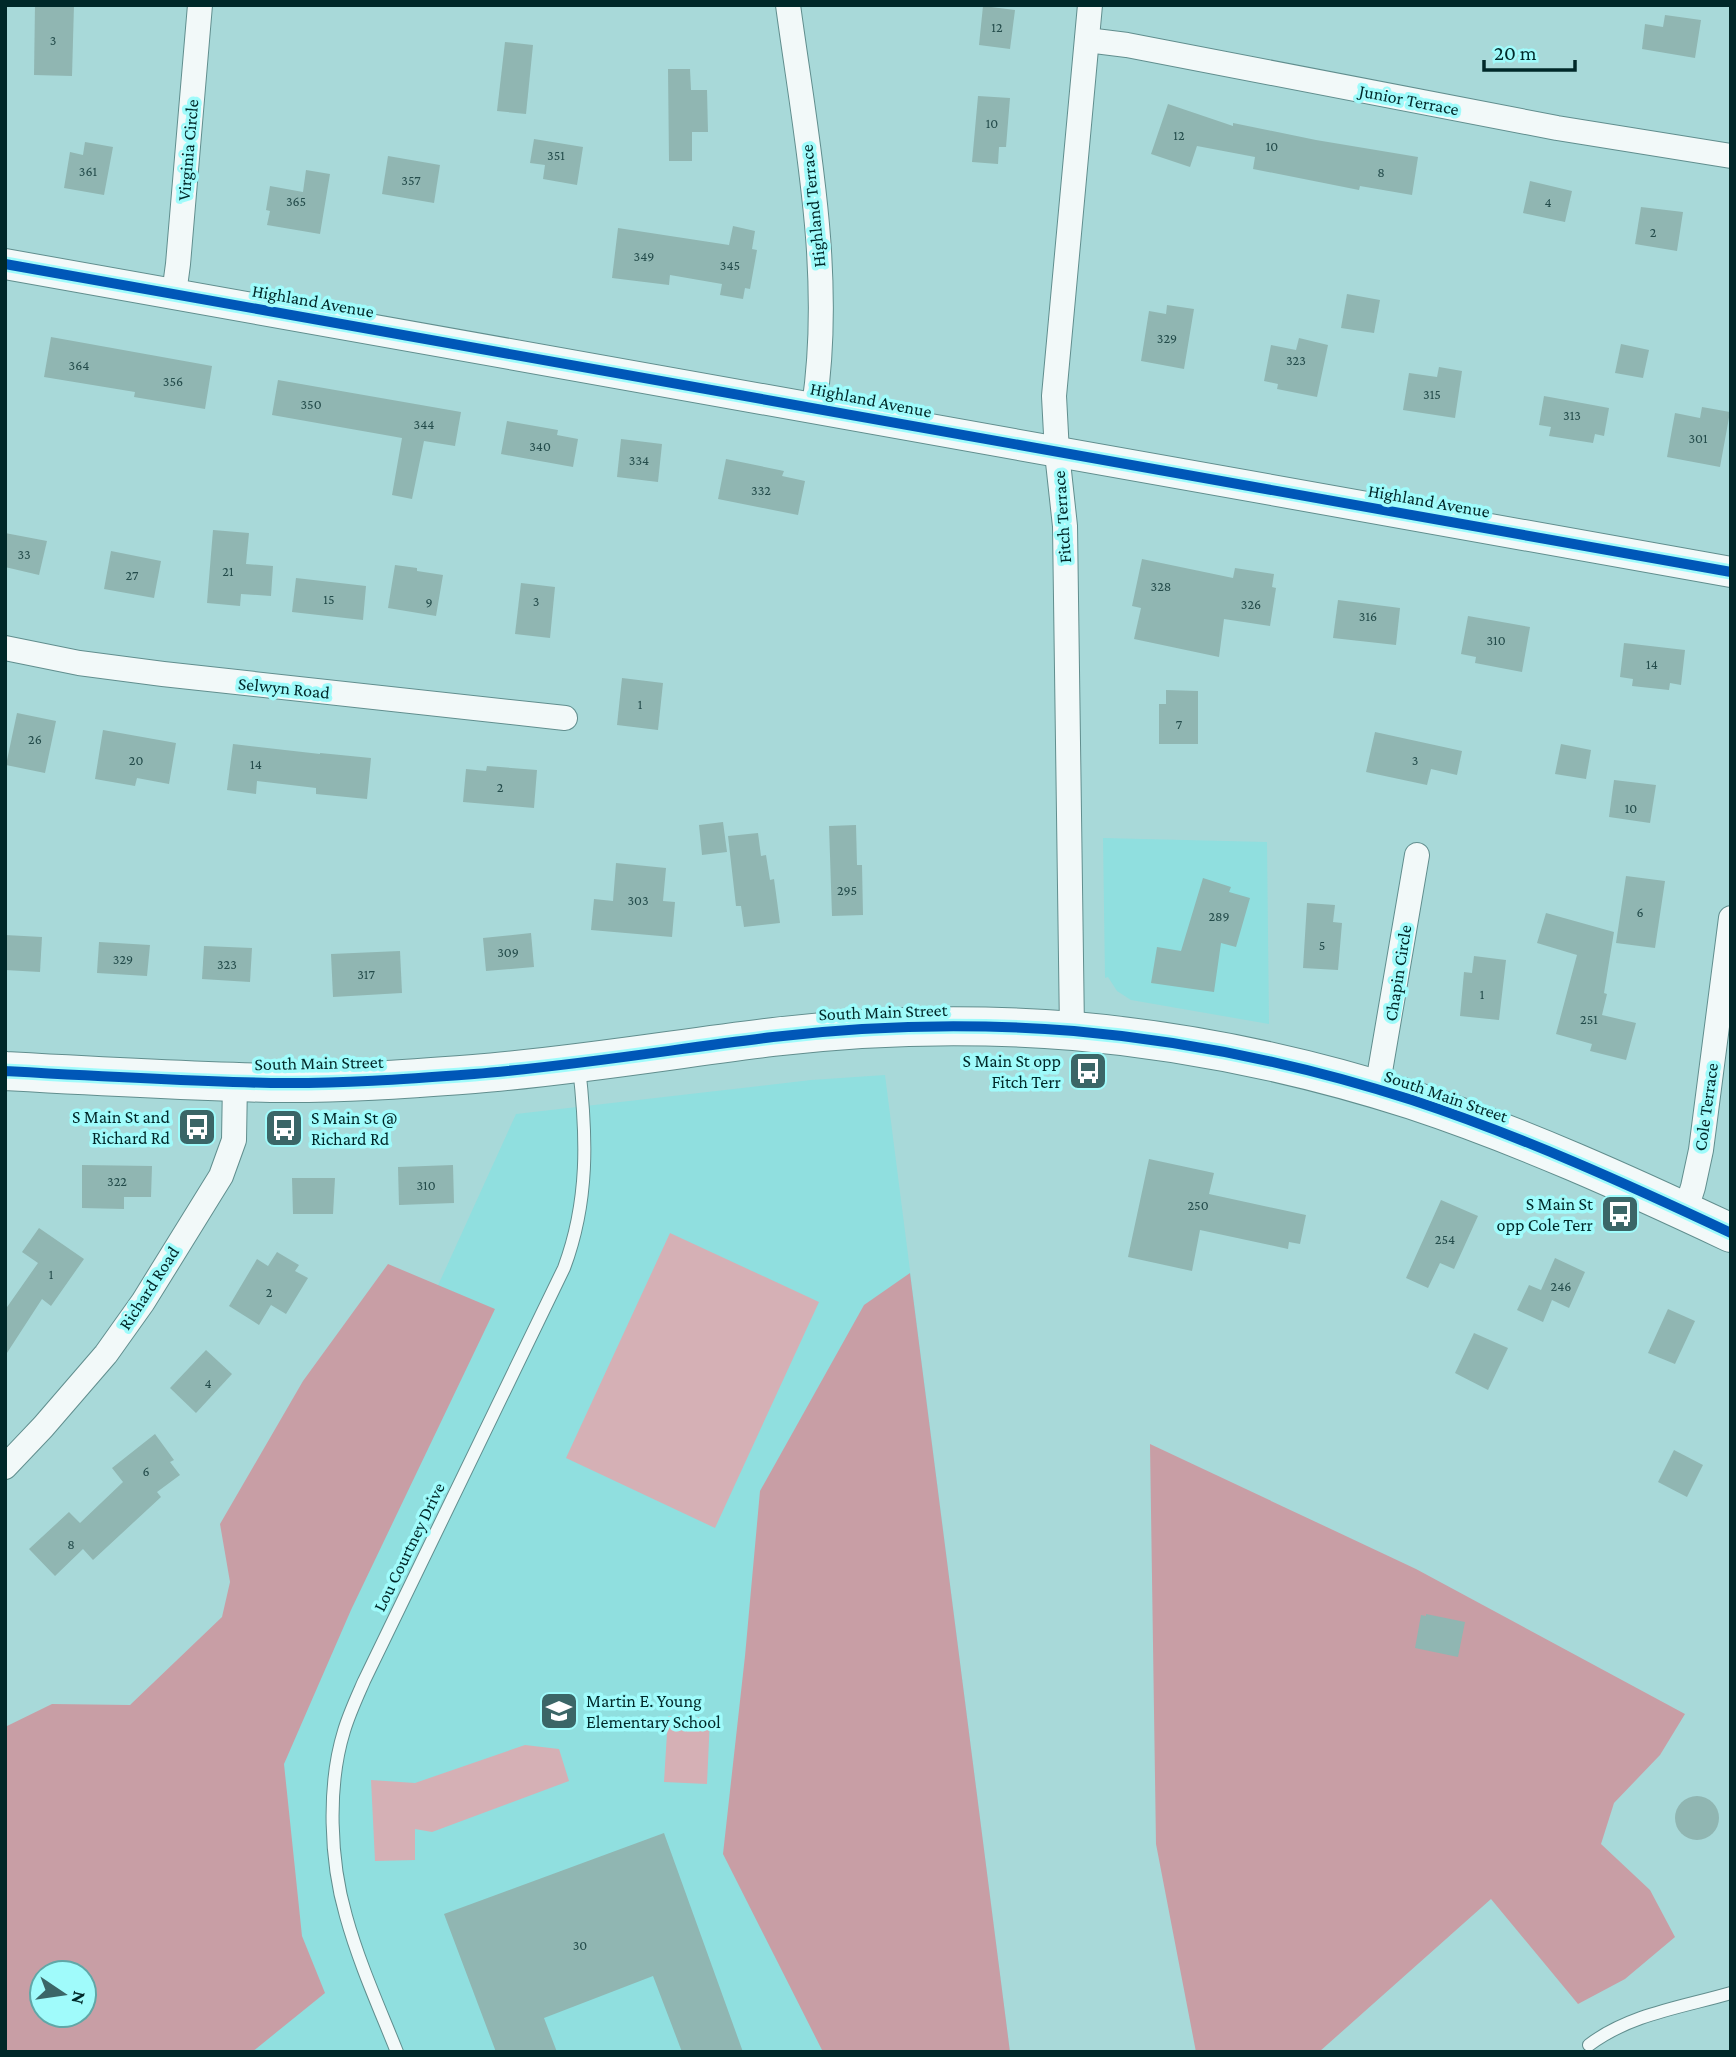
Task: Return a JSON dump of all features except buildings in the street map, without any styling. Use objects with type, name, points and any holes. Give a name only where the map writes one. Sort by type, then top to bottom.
[{"type":"main road","name":"South Main Street","points":[[5,1071],[235,1082],[386,1080],[579,1063],[773,1037],[857,1029],[940,1026],[1072,1031],[1153,1040],[1226,1053],[1377,1090],[1508,1136],[1685,1212],[1729,1226]]},
{"type":"street","name":"Virginia Circle","points":[[174,294],[200,5]]},
{"type":"street","name":"Highland Terrace","points":[[788,5],[821,265],[822,331],[814,407]]},
{"type":"street","name":"Fitch Terrace","points":[[1072,1031],[1065,526],[1054,396],[1090,5]]},
{"type":"street","name":"Junior Terrace","points":[[1087,40],[1557,128],[1731,156]]},
{"type":"street","name":"Highland Avenue","points":[[5,264],[1731,572]]},
{"type":"street","name":"Selwyn Road","points":[[5,648],[79,663],[163,674],[565,718]]},
{"type":"street","name":"Chapin Circle","points":[[1377,1090],[1417,855]]},
{"type":"street","name":"Cole Terrace","points":[[1685,1212],[1700,1150],[1731,918]]},
{"type":"street","name":"Richard Road","points":[[5,1467],[106,1354],[143,1302],[221,1176],[234,1140],[235,1082]]},
{"type":"lane","name":"Lou Courtney Drive","points":[[397,2052],[345,1914],[334,1836],[333,1809],[338,1755],[344,1731],[364,1681],[564,1268],[572,1246],[579,1221],[586,1165],[585,1115],[579,1063]]},
{"type":"lane","points":[[1589,2045],[1613,2029],[1631,2022],[1731,1993]]},
{"type":"shaded area","points":[[1103,838],[1267,842],[1269,1024],[1131,1000],[1117,991],[1108,977],[1105,978]]},
{"type":"shaded area","name":"Martin E. Young Elementary School","points":[[885,1075],[1010,2052],[5,2052],[5,1859],[323,1538],[516,1114],[811,1080]]},
{"type":"shaded area","points":[[670,1233],[819,1302],[715,1528],[566,1458]]},
{"type":"shaded area","points":[[388,1264],[495,1309],[351,1610],[284,1764],[302,1936],[325,1993],[252,2052],[5,2052],[5,1727],[52,1704],[130,1705],[222,1617],[230,1582],[220,1524],[303,1381]]},
{"type":"shaded area","points":[[910,1273],[1010,2052],[823,2052],[723,1854],[760,1491],[864,1305]]},
{"type":"shaded area","points":[[1150,1444],[1416,1569],[1685,1714],[1660,1755],[1614,1803],[1601,1844],[1650,1890],[1675,1937],[1625,1979],[1578,2004],[1491,1899],[1319,2052],[1196,2052],[1156,1844]]},
{"type":"shaded area","points":[[668,1716],[710,1718],[707,1784],[664,1782]]},
{"type":"shaded area","points":[[525,1745],[559,1749],[569,1781],[432,1832],[415,1829],[415,1860],[375,1861],[371,1780],[415,1783]]},
{"type":"cycle path","points":[[5,264],[1731,572]]},
{"type":"cycle path","points":[[5,1071],[238,1082],[347,1082],[512,1071],[773,1037],[848,1030],[961,1026],[1036,1028],[1117,1035],[1287,1065],[1412,1100],[1573,1162],[1731,1233]]},
{"type":"place","name":"S Main St opp Fitch Terr","points":[[1088,1071]]},
{"type":"place","name":"S Main St and Richard Rd","points":[[197,1127]]},
{"type":"place","name":"S Main St @ Richard Rd","points":[[284,1128]]},
{"type":"place","name":"S Main St opp Cole Terr","points":[[1620,1214]]},
{"type":"place","name":"Martin E. Young Elementary School","points":[[559,1711]]}]
